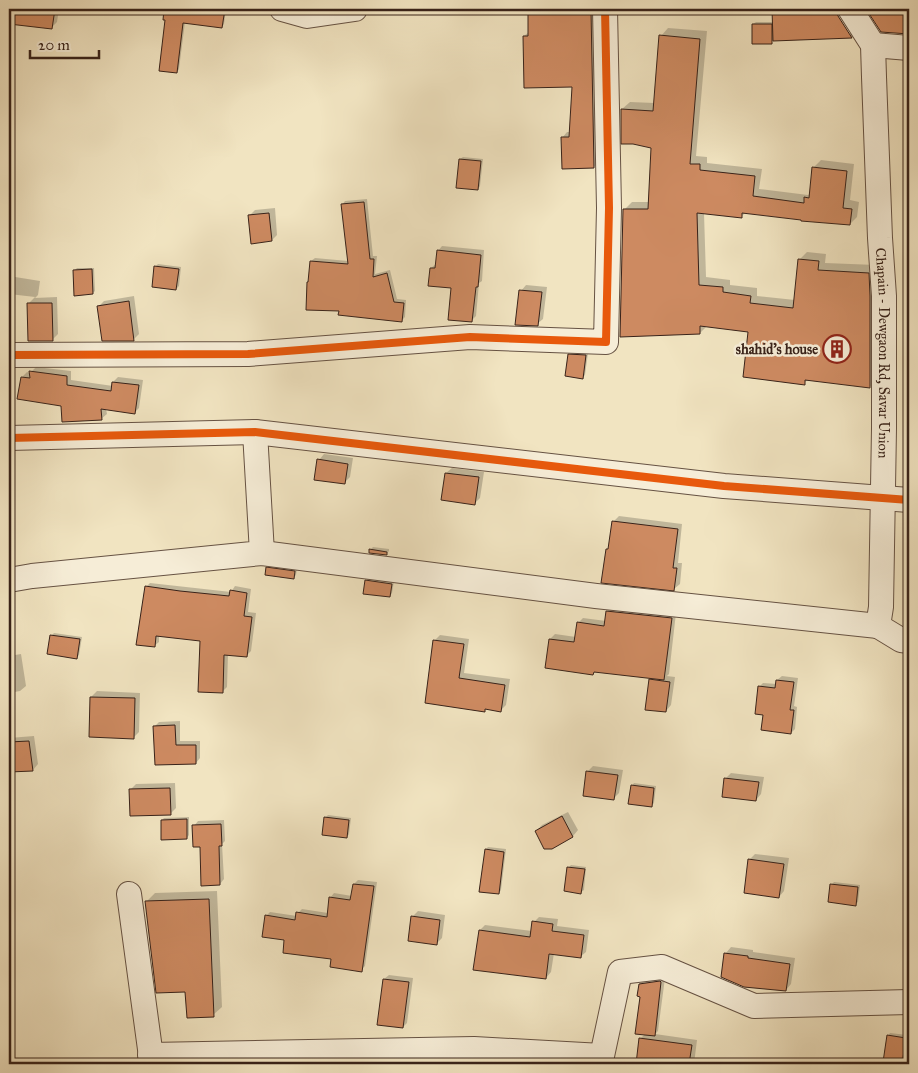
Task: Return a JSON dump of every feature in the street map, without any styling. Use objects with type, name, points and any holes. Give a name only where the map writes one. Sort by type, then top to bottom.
[{"type":"street","points":[[282,9],[307,16],[355,9]]},
{"type":"street","points":[[9,355],[248,354],[470,337],[606,342],[610,208],[604,9]]},
{"type":"street","points":[[850,9],[872,45],[909,48]]},
{"type":"street","name":"Chapain - Dewgaon Rd, Savar Union","points":[[872,45],[884,296],[883,498],[881,607],[878,626]]},
{"type":"street","points":[[255,432],[262,553]]},
{"type":"street","points":[[9,438],[255,432],[724,486],[909,500]]},
{"type":"street","points":[[9,580],[32,576],[262,553],[596,596],[878,626],[901,640],[909,641]]},
{"type":"street","points":[[128,894],[151,1060],[474,1049],[602,1056],[620,972],[662,967],[754,1006],[909,1002]]},
{"type":"building","points":[[9,9],[55,9],[52,29],[9,24]]},
{"type":"building","points":[[164,9],[225,9],[222,28],[183,23],[177,73],[159,71],[165,20],[163,20]]},
{"type":"building","points":[[528,9],[576,9],[576,11],[591,11],[594,168],[562,169],[561,137],[569,137],[572,87],[524,88],[523,36],[528,36]]},
{"type":"building","points":[[772,9],[836,9],[838,16],[852,38],[773,41]]},
{"type":"building","points":[[866,9],[909,9],[909,34],[881,32]]},
{"type":"building","points":[[752,24],[772,24],[772,44],[752,44]]},
{"type":"building","points":[[659,35],[700,39],[690,164],[700,164],[700,170],[755,176],[753,196],[804,203],[804,197],[809,198],[812,167],[847,171],[843,208],[852,209],[850,225],[742,213],[742,218],[697,213],[699,285],[723,287],[723,292],[751,296],[750,303],[793,308],[798,259],[819,261],[818,270],[869,273],[870,388],[805,380],[805,385],[743,377],[748,332],[700,326],[700,334],[620,337],[623,209],[648,209],[651,148],[633,144],[621,144],[621,109],[653,111]]},
{"type":"building","points":[[459,159],[481,161],[478,190],[456,188]]},
{"type":"building","points":[[364,202],[370,259],[374,259],[373,277],[387,273],[394,302],[404,303],[402,322],[338,315],[339,311],[306,310],[310,261],[348,264],[341,204]]},
{"type":"building","points":[[269,213],[272,241],[251,244],[248,215]]},
{"type":"building","points":[[437,250],[481,255],[472,322],[448,320],[451,288],[428,286],[430,268],[435,268]]},
{"type":"building","points":[[154,266],[179,269],[176,290],[152,287]]},
{"type":"building","points":[[92,269],[93,294],[74,296],[73,270]]},
{"type":"building","points":[[519,290],[542,292],[538,326],[515,325]]},
{"type":"building","points":[[129,301],[134,341],[102,341],[97,306]]},
{"type":"building","points":[[27,303],[52,303],[53,341],[28,341]]},
{"type":"building","points":[[568,354],[586,355],[583,379],[565,376]]},
{"type":"building","points":[[29,371],[67,376],[67,385],[111,391],[112,382],[139,385],[135,414],[101,409],[102,420],[62,422],[61,406],[17,399],[21,377],[30,378]]},
{"type":"building","points":[[317,459],[348,464],[345,484],[314,480]]},
{"type":"building","points":[[445,473],[479,477],[475,505],[441,500]]},
{"type":"building","points":[[612,521],[678,529],[673,568],[677,568],[674,591],[601,583]]},
{"type":"building","points":[[369,549],[387,552],[387,555],[369,553]]},
{"type":"building","points":[[266,567],[295,571],[294,579],[265,575]]},
{"type":"building","points":[[365,580],[392,584],[390,597],[363,594]]},
{"type":"building","points":[[145,586],[229,596],[230,590],[247,593],[244,616],[252,617],[247,657],[224,655],[223,693],[198,692],[200,641],[156,636],[155,647],[136,645]]},
{"type":"building","points":[[606,611],[672,618],[664,680],[594,672],[593,675],[545,668],[549,639],[574,642],[577,622],[604,626]]},
{"type":"building","points":[[50,635],[80,639],[77,659],[47,654]]},
{"type":"building","points":[[433,640],[464,644],[459,678],[505,685],[501,712],[485,709],[485,712],[425,703]]},
{"type":"building","points":[[649,679],[670,682],[666,712],[645,710]]},
{"type":"building","points":[[776,680],[794,682],[790,710],[794,710],[791,734],[761,730],[763,715],[755,714],[758,686],[775,688]]},
{"type":"building","points":[[90,697],[135,698],[134,739],[89,737]]},
{"type":"building","points":[[175,725],[176,745],[196,745],[196,764],[155,765],[153,726]]},
{"type":"building","points":[[29,741],[33,771],[9,772],[9,742]]},
{"type":"building","points":[[586,771],[618,775],[614,800],[583,796]]},
{"type":"building","points":[[724,778],[759,782],[756,801],[722,797]]},
{"type":"building","points":[[631,785],[654,788],[652,807],[628,804]]},
{"type":"building","points":[[170,788],[171,815],[130,816],[129,789]]},
{"type":"building","points":[[562,816],[573,837],[552,849],[544,849],[535,831]]},
{"type":"building","points":[[324,817],[349,820],[347,838],[322,835]]},
{"type":"building","points":[[187,819],[187,839],[161,840],[161,820]]},
{"type":"building","points":[[221,824],[222,846],[219,846],[220,885],[201,886],[200,847],[193,847],[192,825]]},
{"type":"building","points":[[485,849],[504,852],[499,894],[479,892]]},
{"type":"building","points":[[748,859],[784,864],[779,898],[744,893]]},
{"type":"building","points":[[567,867],[585,869],[581,894],[564,891]]},
{"type":"building","points":[[353,884],[374,886],[362,972],[330,967],[331,959],[283,953],[284,940],[262,937],[265,915],[295,920],[296,912],[327,917],[329,897],[350,900]]},
{"type":"building","points":[[830,884],[858,887],[856,906],[828,902]]},
{"type":"building","points":[[209,899],[214,1017],[187,1018],[185,992],[156,993],[145,901]]},
{"type":"building","points":[[411,916],[440,920],[437,945],[408,941]]},
{"type":"building","points":[[532,921],[553,924],[552,931],[584,935],[581,958],[549,954],[546,979],[473,970],[479,930],[530,937]]},
{"type":"building","points":[[724,953],[790,964],[786,991],[744,987],[721,977]]},
{"type":"building","points":[[383,979],[409,982],[403,1028],[377,1025]]},
{"type":"building","points":[[660,981],[655,1036],[635,1034],[640,997],[637,996],[639,984]]},
{"type":"building","points":[[887,1035],[906,1038],[902,1064],[883,1062]]},
{"type":"building","points":[[639,1038],[692,1045],[689,1064],[636,1064]]},
{"type":"cycle path","points":[[9,355],[248,354],[470,337],[606,342],[609,208],[605,9]]},
{"type":"cycle path","points":[[9,438],[255,432],[724,486],[909,500]]},
{"type":"place","name":"shahid's house","points":[[837,349]]}]
